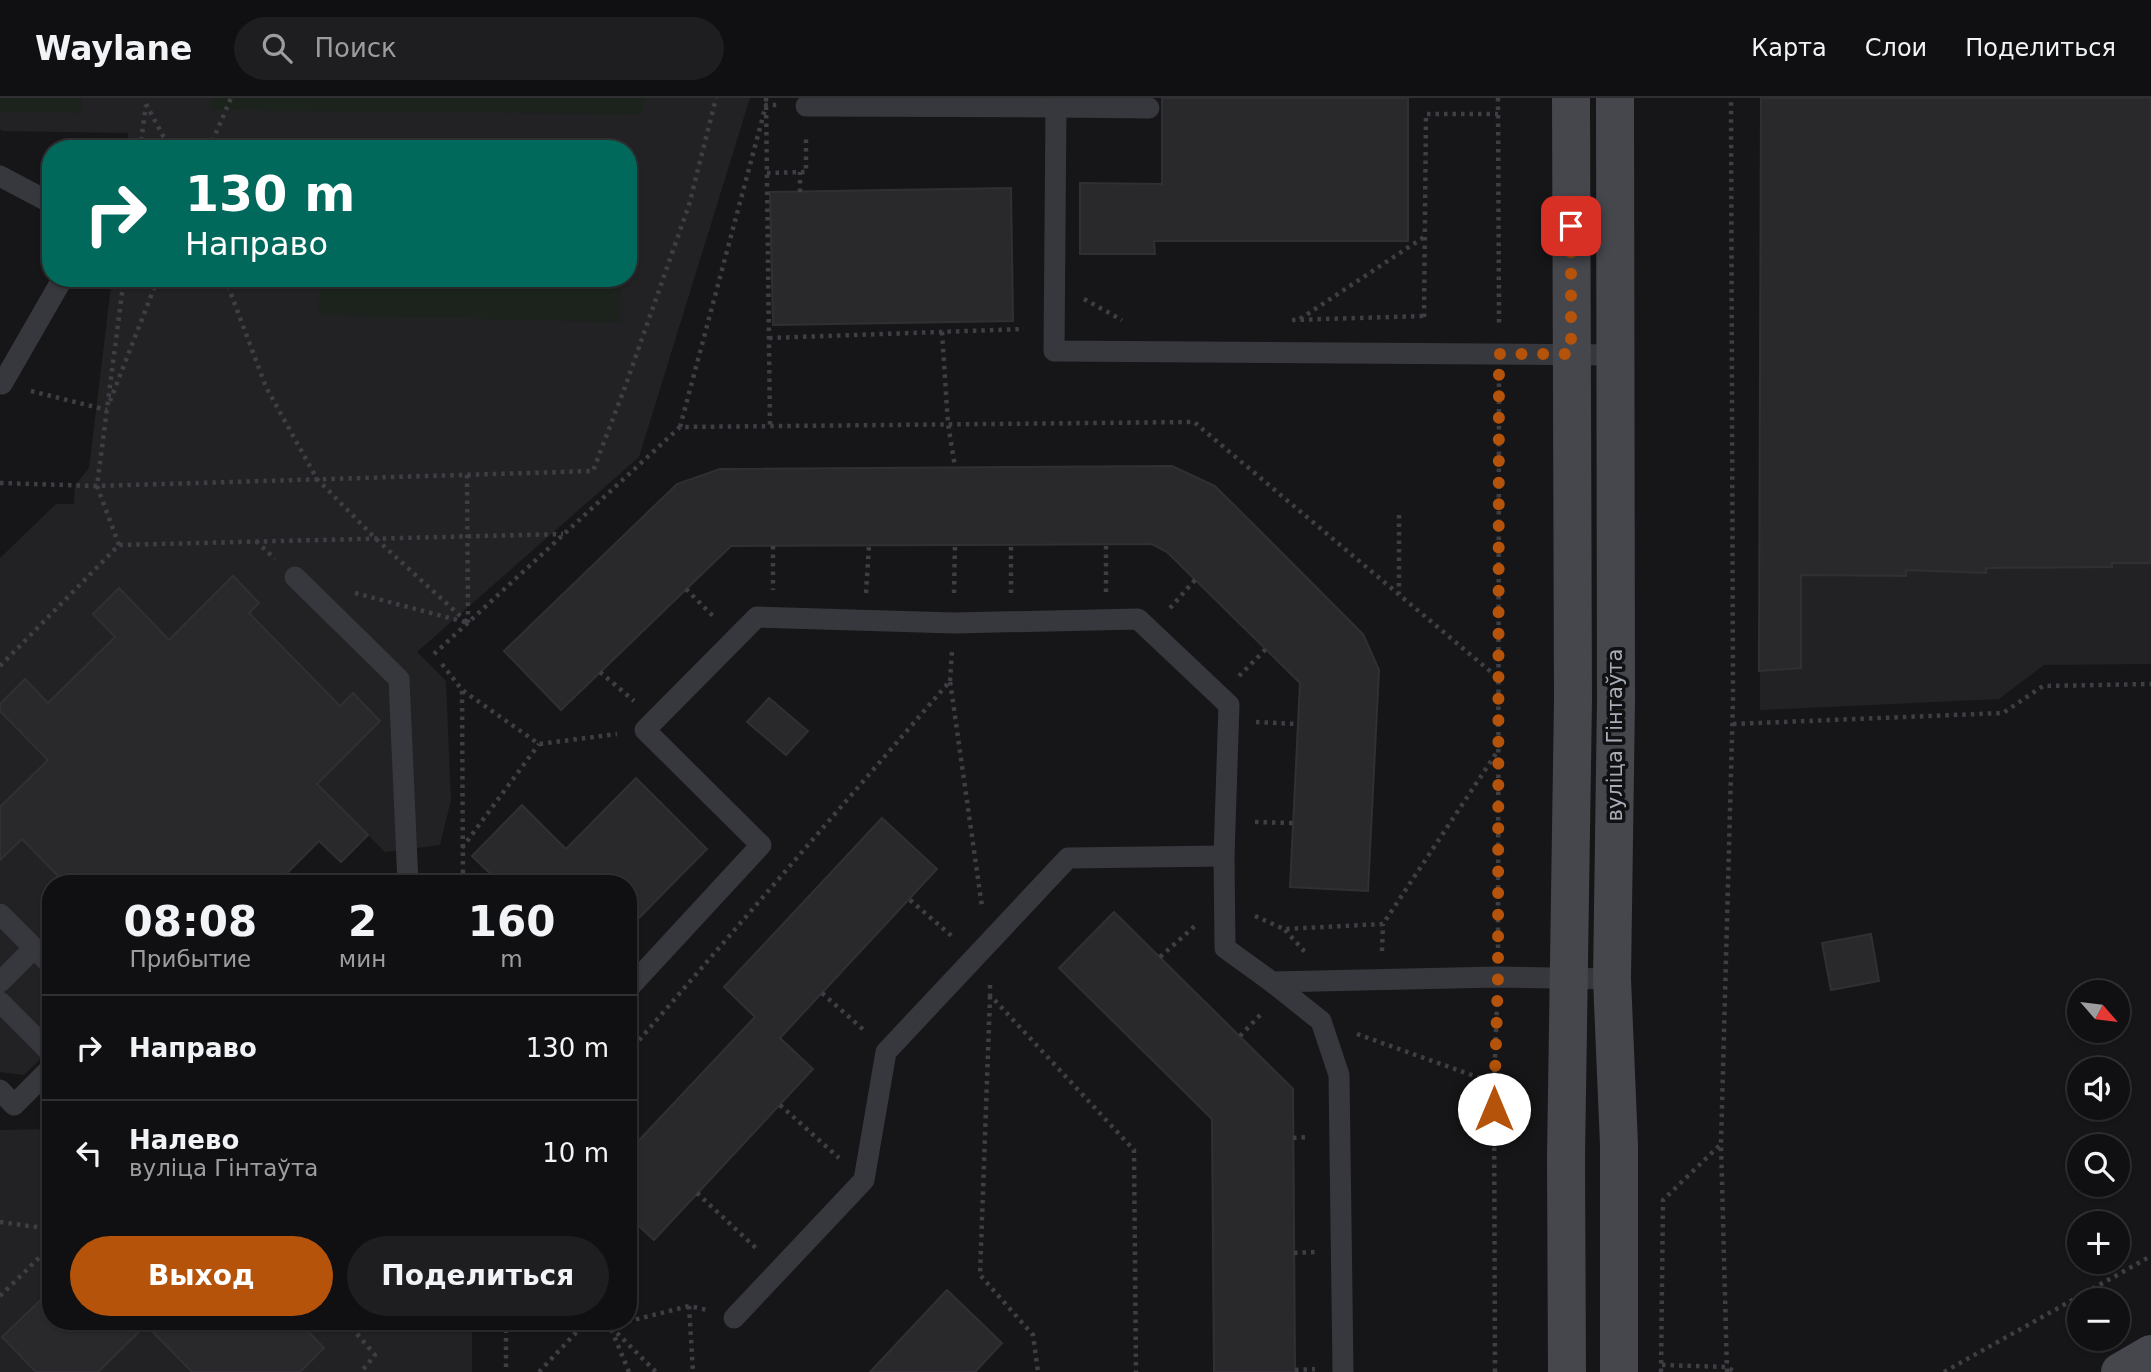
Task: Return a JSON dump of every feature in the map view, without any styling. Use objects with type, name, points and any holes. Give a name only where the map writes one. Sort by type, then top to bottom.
[{"type":"main road","name":"вуліца Гінтаўта","points":[[1567,1372],[1566,1157],[1573,701],[1571,98]]},
{"type":"main road","name":"вуліца Гінтаўта","points":[[1615,98],[1616,701],[1612,979],[1619,1144],[1619,1372]]},
{"type":"main road","points":[[2120,1372],[2151,1354]]},
{"type":"lane","points":[[806,106],[1149,108]]},
{"type":"lane","points":[[1056,107],[1054,351],[1615,355]]},
{"type":"lane","points":[[0,176],[42,198]]},
{"type":"lane","points":[[2,384],[58,287]]},
{"type":"lane","points":[[295,578],[399,680],[408,875]]},
{"type":"lane","points":[[637,979],[761,845],[650,725],[757,617],[954,623],[1138,619],[1229,705],[1224,856],[1225,948],[1321,1021],[1339,1075],[1343,1372]]},
{"type":"lane","points":[[734,1318],[864,1180],[887,1052],[1068,858],[1224,856]]},
{"type":"lane","points":[[0,914],[42,956]]},
{"type":"lane","points":[[0,982],[34,948]]},
{"type":"lane","points":[[1272,982],[1498,977],[1612,979]]},
{"type":"lane","points":[[0,1002],[42,1044]]},
{"type":"lane","points":[[0,1090],[15,1105],[42,1077]]},
{"type":"path","points":[[213,140],[231,98]]},
{"type":"path","points":[[0,483],[97,486],[593,471],[689,205],[716,98]]},
{"type":"path","points":[[766,98],[770,426]]},
{"type":"path","points":[[1495,1372],[1498,98]]},
{"type":"path","points":[[1726,1369],[1721,1143],[1733,724],[1731,98]]},
{"type":"path","points":[[141,140],[146,104],[165,140]]},
{"type":"path","points":[[766,105],[806,106],[806,172],[767,173]]},
{"type":"path","points":[[434,654],[680,427],[766,105]]},
{"type":"path","points":[[1424,353],[1426,114],[1498,114]]},
{"type":"path","points":[[800,172],[800,192]]},
{"type":"path","points":[[1298,320],[1425,236]]},
{"type":"path","points":[[1054,282],[1132,326]]},
{"type":"path","points":[[119,545],[97,486],[123,287]]},
{"type":"path","points":[[107,410],[155,287]]},
{"type":"path","points":[[228,287],[266,387],[317,479],[375,538],[468,623]]},
{"type":"path","points":[[942,332],[948,424],[955,467]]},
{"type":"path","points":[[2,384],[107,410]]},
{"type":"path","points":[[680,427],[1194,422],[1498,678]]},
{"type":"path","points":[[467,475],[468,623]]},
{"type":"path","points":[[1399,515],[1399,594]]},
{"type":"path","points":[[0,666],[119,545],[564,534]]},
{"type":"path","points":[[1010,622],[1011,544]]},
{"type":"path","points":[[1106,544],[1106,620]]},
{"type":"path","points":[[773,545],[773,617]]},
{"type":"path","points":[[864,620],[869,545]]},
{"type":"path","points":[[954,623],[955,545]]},
{"type":"path","points":[[295,578],[468,623]]},
{"type":"path","points":[[1150,630],[1195,580]]},
{"type":"path","points":[[686,589],[735,639]]},
{"type":"path","points":[[442,664],[462,690],[539,744]]},
{"type":"path","points":[[600,672],[650,725]]},
{"type":"path","points":[[1733,724],[2003,712],[2043,686],[2151,684]]},
{"type":"path","points":[[462,690],[462,875]]},
{"type":"path","points":[[1228,720],[1297,724]]},
{"type":"path","points":[[461,849],[539,744],[650,725]]},
{"type":"path","points":[[1160,957],[1193,926],[1225,915],[1250,914],[1284,929],[1383,924],[1498,751]]},
{"type":"path","points":[[1225,820],[1293,823]]},
{"type":"path","points":[[910,900],[975,957]]},
{"type":"path","points":[[822,993],[887,1052]]},
{"type":"path","points":[[990,995],[980,1275],[1033,1335],[1038,1372]]},
{"type":"path","points":[[1321,1021],[1494,1083]]},
{"type":"path","points":[[780,1105],[864,1180]]},
{"type":"path","points":[[1661,1372],[1663,1200],[1721,1143]]},
{"type":"path","points":[[697,1193],[779,1270]]},
{"type":"path","points":[[0,1222],[42,1228]]},
{"type":"path","points":[[0,1296],[42,1254]]},
{"type":"path","points":[[1944,1372],[2151,1256]]},
{"type":"path","points":[[637,1319],[688,1306],[734,1318]]},
{"type":"path","points":[[688,1306],[693,1372]]},
{"type":"path","points":[[354,1330],[375,1355],[361,1372]]},
{"type":"path","points":[[506,1330],[506,1372]]},
{"type":"path","points":[[539,1372],[579,1330]]},
{"type":"path","points":[[612,1330],[629,1372]]},
{"type":"path","points":[[614,1330],[656,1372]]},
{"type":"path","points":[[1662,1365],[1736,1372]]},
{"type":"shaded area","points":[[0,98],[750,98],[639,457],[417,652],[446,681],[451,800],[440,845],[385,852],[368,835],[341,862],[319,841],[285,875],[42,875],[42,1057],[24,1075],[0,1072],[0,558],[56,504],[74,504],[75,485],[89,468],[111,287],[637,287],[637,140],[128,140],[128,133],[0,129]]},
{"type":"shaded area","points":[[0,98],[82,98],[81,113],[0,111]]},
{"type":"shaded area","points":[[211,98],[643,98],[643,114],[211,110]]},
{"type":"shaded area","points":[[1761,98],[2151,98],[2151,664],[2044,665],[1999,699],[1760,710]]},
{"type":"shaded area","points":[[320,287],[621,287],[620,322],[319,315]]},
{"type":"shaded area","points":[[42,1129],[42,1330],[472,1330],[472,1372],[0,1372],[0,1130]]},
{"type":"building","points":[[1162,98],[1408,98],[1408,241],[1154,241],[1155,254],[1080,254],[1080,183],[1162,184]]},
{"type":"building","points":[[1761,98],[2151,98],[2151,563],[2112,563],[2112,567],[1986,568],[1986,573],[1906,570],[1906,576],[1801,575],[1801,668],[1759,671]]},
{"type":"building","points":[[1011,188],[1013,321],[773,325],[770,192]]},
{"type":"building","points":[[1172,466],[1215,486],[1363,634],[1379,670],[1368,891],[1290,887],[1300,683],[1167,552],[1152,544],[731,546],[561,710],[504,651],[677,484],[720,469]]},
{"type":"building","points":[[233,576],[259,603],[249,613],[340,706],[353,693],[380,721],[317,784],[368,835],[341,862],[319,841],[285,875],[57,875],[22,839],[0,860],[0,807],[48,760],[0,711],[0,704],[25,679],[48,703],[115,637],[93,614],[119,588],[169,640]]},
{"type":"building","points":[[769,698],[808,731],[786,755],[747,722]]},
{"type":"building","points":[[636,778],[707,849],[637,920],[637,875],[492,875],[472,856],[522,805],[566,849]]},
{"type":"building","points":[[882,818],[937,869],[780,1038],[813,1069],[654,1240],[637,1224],[637,1142],[755,1017],[724,987]]},
{"type":"building","points":[[1114,912],[1293,1089],[1295,1372],[1214,1372],[1212,1119],[1059,968]]},
{"type":"building","points":[[1871,934],[1879,981],[1831,990],[1822,943]]},
{"type":"building","points":[[947,1290],[1002,1343],[975,1372],[870,1372]]},
{"type":"building","points":[[42,1299],[42,1330],[141,1330],[98,1372],[36,1372],[2,1337]]},
{"type":"building","points":[[151,1330],[307,1330],[324,1348],[300,1372],[192,1372]]},
{"type":"route","points":[[1494,1109],[1498,977],[1499,354],[1571,354],[1571,226]]}]
